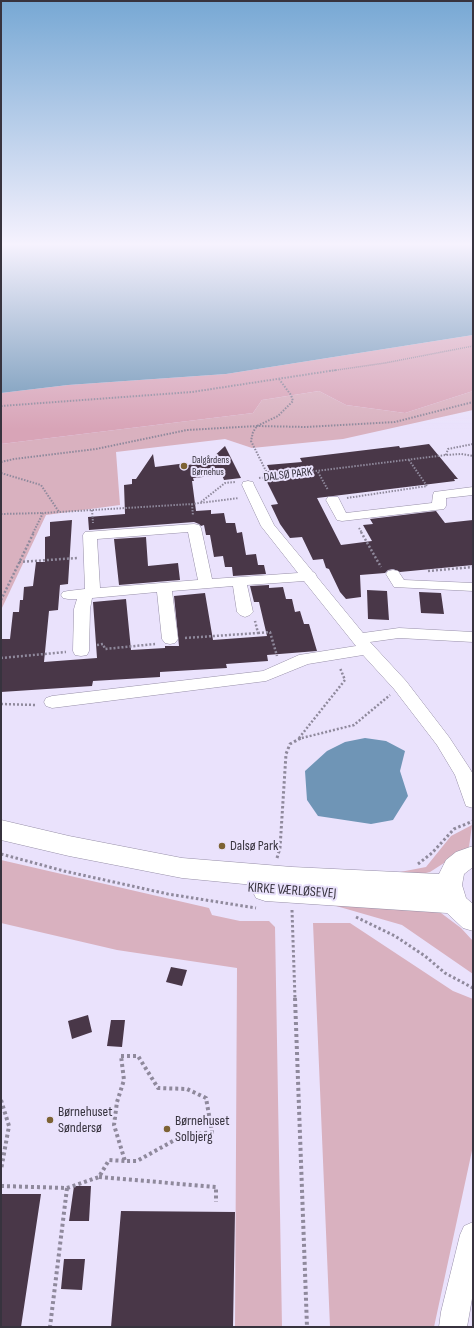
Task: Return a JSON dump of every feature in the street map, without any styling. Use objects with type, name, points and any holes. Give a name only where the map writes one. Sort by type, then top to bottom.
[{"type":"street","name":"DALSØ PARK","points":[[247,482],[268,526],[310,576],[363,644],[400,685],[443,741],[464,774],[473,801]]},
{"type":"street","points":[[333,500],[342,517],[439,506],[439,495],[473,491]]},
{"type":"street","points":[[81,651],[82,609],[89,594],[91,558],[90,535],[194,528],[206,584]]},
{"type":"street","points":[[394,574],[399,584],[473,587]]},
{"type":"street","points":[[68,595],[310,576]]},
{"type":"street","points":[[239,582],[245,612]]},
{"type":"street","points":[[164,588],[170,639]]},
{"type":"street","points":[[52,702],[266,676],[305,659],[335,654],[385,634],[399,633],[473,637]]},
{"type":"street","name":"KIRKE VÆRLØSEVEJ","points":[[1,830],[69,846],[135,859],[165,873],[235,887],[292,892],[452,894]]},
{"type":"street","points":[[473,856],[461,861],[451,874],[452,894],[463,913],[473,920]]},
{"type":"street","points":[[453,1327],[455,1312],[473,1235]]},
{"type":"path","points":[[1,406],[192,392],[412,358],[435,352],[473,346]]},
{"type":"path","points":[[269,477],[251,441],[253,432],[257,426],[278,416],[293,401],[292,395],[279,379]]},
{"type":"path","points":[[1,462],[14,458],[96,449],[187,430],[257,426],[306,427],[395,422],[473,402]]},
{"type":"path","name":"DALSØ PARK","points":[[446,455],[448,448],[473,444]]},
{"type":"path","name":"DALSØ PARK","points":[[247,482],[269,477],[446,455],[461,454],[473,456]]},
{"type":"path","points":[[318,472],[333,500],[427,486],[409,460]]},
{"type":"path","points":[[1,473],[41,485],[59,512]]},
{"type":"path","points":[[200,503],[225,483],[247,482]]},
{"type":"path","points":[[1,514],[43,513]]},
{"type":"path","points":[[352,516],[386,575],[394,574]]},
{"type":"path","points":[[19,562],[91,558]]},
{"type":"path","points":[[425,571],[473,567]]},
{"type":"path","points":[[245,612],[254,616],[258,633]]},
{"type":"path","points":[[1,658],[91,650],[93,646],[103,644],[105,649],[155,644],[170,639],[270,632],[280,670]]},
{"type":"path","points":[[275,862],[280,848],[286,754],[290,744],[299,738],[345,680],[335,654]]},
{"type":"path","points":[[299,738],[334,731],[354,725],[377,707],[400,685]]},
{"type":"path","points":[[1,704],[33,705],[52,702]]},
{"type":"path","points":[[411,866],[418,865],[432,853],[454,829],[473,821]]},
{"type":"path","points":[[1,854],[168,894],[262,909]]},
{"type":"path","points":[[285,911],[300,912]]},
{"type":"path","points":[[292,912],[307,1327]]},
{"type":"path","points":[[352,916],[395,936],[426,956],[445,973],[473,988]]},
{"type":"path","points":[[99,1177],[109,1160],[125,1161],[137,1161],[182,1136],[212,1132],[206,1098],[186,1089],[158,1088],[138,1056],[121,1056],[124,1080],[117,1102],[114,1125],[125,1161]]},
{"type":"path","points":[[1,1100],[5,1110],[8,1126],[1,1170]]},
{"type":"path","points":[[1,1186],[67,1188],[99,1177],[216,1187],[216,1202]]},
{"type":"path","points":[[50,1327],[67,1188]]},
{"type":"shaded area","points":[[473,335],[473,391],[405,413],[346,405],[319,391],[262,400],[253,413],[1,444],[1,393],[68,385],[226,374]]},
{"type":"shaded area","points":[[319,391],[346,405],[405,413],[473,391],[473,410],[343,439],[252,448],[225,439],[116,452],[120,505],[46,515],[1,610],[1,444],[253,413],[262,400]]},
{"type":"shaded area","points":[[472,825],[469,847],[430,872],[406,878],[400,872],[426,867],[451,836]]},
{"type":"shaded area","points":[[1,860],[209,908],[212,915],[240,921],[269,921],[275,927],[282,1327],[235,1327],[237,968],[117,950],[1,923]]},
{"type":"shaded area","points":[[312,899],[437,910],[461,928],[473,941],[473,974],[402,925]]},
{"type":"shaded area","points":[[313,923],[350,923],[453,991],[473,999],[473,1146],[434,1327],[330,1327]]},
{"type":"water","points":[[1,305],[473,305],[473,335],[226,374],[68,385],[1,393]]},
{"type":"water","points":[[365,738],[386,741],[405,751],[400,771],[408,796],[393,820],[371,824],[318,816],[307,800],[305,771],[327,751],[345,742]]},
{"type":"building","points":[[429,444],[458,479],[454,479],[455,481],[317,498],[341,545],[372,541],[363,525],[373,524],[370,519],[436,511],[445,523],[473,520],[473,565],[400,572],[393,569],[388,570],[385,573],[360,575],[361,597],[346,599],[340,592],[329,569],[326,568],[323,559],[313,560],[302,537],[290,538],[280,524],[271,505],[278,504],[262,472],[270,471],[267,465],[302,462],[300,458],[399,446],[400,448]]},
{"type":"building","points":[[225,446],[241,478],[224,480],[222,475],[193,478],[194,481],[192,481],[196,511],[211,510],[211,514],[224,513],[226,523],[235,523],[237,533],[242,532],[246,555],[256,554],[258,565],[264,565],[266,574],[233,576],[232,567],[225,567],[223,556],[214,557],[210,535],[206,535],[204,525],[201,526],[194,522],[89,530],[88,517],[125,514],[124,485],[132,484],[132,479],[136,479],[153,454],[155,467],[187,463],[188,465],[208,462]]},
{"type":"building","points":[[72,520],[68,584],[60,585],[58,610],[49,611],[44,662],[97,658],[93,602],[126,599],[131,650],[179,646],[174,596],[205,593],[213,640],[267,636],[259,602],[254,602],[250,586],[269,585],[269,588],[283,587],[286,599],[292,599],[295,612],[300,611],[304,624],[309,624],[317,651],[267,655],[268,661],[226,664],[227,668],[160,672],[160,677],[93,681],[92,686],[1,692],[1,639],[10,639],[13,612],[19,612],[20,600],[23,600],[24,587],[33,586],[36,562],[45,562],[45,537],[50,536],[50,522]]},
{"type":"building","points":[[146,537],[148,566],[178,563],[180,580],[119,585],[114,539]]},
{"type":"building","points":[[367,590],[387,591],[389,620],[368,619]]},
{"type":"building","points":[[419,592],[441,593],[444,614],[421,613]]},
{"type":"building","points":[[171,967],[187,970],[182,986],[166,982]]},
{"type":"building","points":[[88,1015],[92,1032],[72,1039],[68,1021]]},
{"type":"building","points":[[111,1020],[125,1020],[122,1047],[107,1046]]},
{"type":"building","points":[[74,1186],[91,1186],[89,1221],[69,1221]]},
{"type":"building","points":[[1,1194],[41,1194],[21,1327],[1,1327]]},
{"type":"building","points":[[121,1211],[235,1212],[233,1327],[111,1327]]},
{"type":"building","points":[[64,1259],[85,1259],[82,1290],[61,1289]]},
{"type":"place","name":"Dalgårdens Børnehus","points":[[184,466]]},
{"type":"place","name":"Dalsø Park","points":[[222,846]]},
{"type":"place","name":"Børnehuset Søndersø","points":[[50,1120]]},
{"type":"place","name":"Børnehuset Solbjerg","points":[[167,1129]]}]
